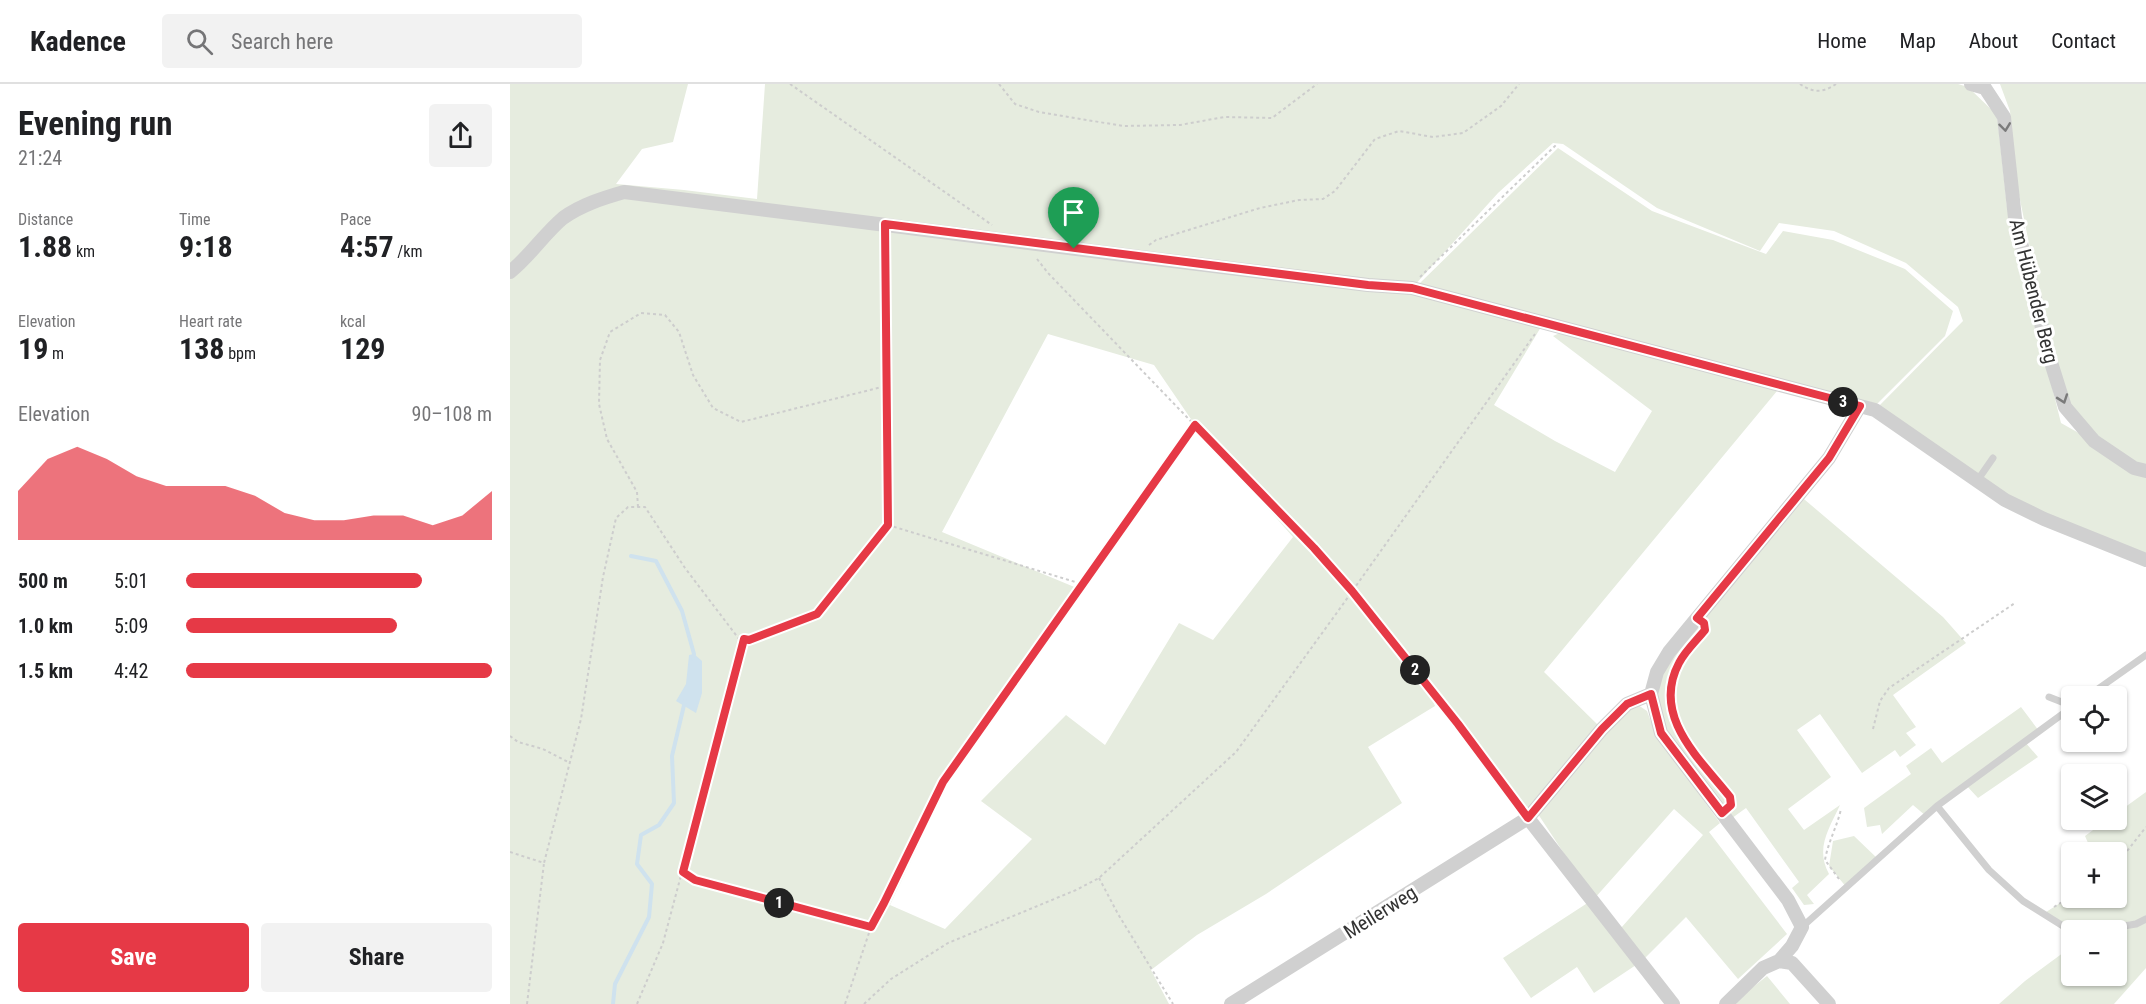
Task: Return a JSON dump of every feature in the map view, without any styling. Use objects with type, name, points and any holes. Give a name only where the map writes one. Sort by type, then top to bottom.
[{"type":"street","name":"Am Hübender Berg","points":[[1971,84],[1985,88],[2004,117],[2015,218],[2049,356],[2065,407],[2094,441],[2134,468],[2146,471]]},
{"type":"street","points":[[510,272],[564,218],[597,199],[624,192],[1368,285],[1410,287],[1875,410],[2005,500],[2044,519],[2146,560]]},
{"type":"street","points":[[1726,1004],[1763,968],[1779,961],[1792,946],[1802,927],[1788,900],[1661,733],[1651,694],[1657,672],[1669,652],[1829,458],[1860,406]]},
{"type":"street","name":"Meilerweg","points":[[1231,1004],[1528,818],[1602,729],[1627,704],[1651,694]]},
{"type":"street","points":[[1528,818],[1673,1004]]},
{"type":"street","points":[[1779,961],[1792,963],[1829,1004]]},
{"type":"lane","points":[[1977,482],[1993,458]]},
{"type":"lane","points":[[2102,686],[2146,655]]},
{"type":"lane","points":[[2049,697],[2061,702]]},
{"type":"lane","points":[[1802,927],[1937,806],[2061,714]]},
{"type":"lane","points":[[1937,806],[1989,870],[2023,901],[2061,925]]},
{"type":"lane","points":[[2127,926],[2146,920]]},
{"type":"path","points":[[790,84],[997,228]]},
{"type":"path","points":[[999,84],[1015,104],[1040,112],[1123,126],[1180,125],[1224,117],[1272,118],[1317,84]]},
{"type":"path","points":[[1132,256],[1156,240],[1249,211],[1299,200],[1323,199],[1335,191],[1375,139],[1400,131],[1433,137],[1463,133],[1501,106],[1519,84]]},
{"type":"path","points":[[1800,84],[1816,92],[1828,90],[1836,84]]},
{"type":"path","points":[[1410,287],[1556,145]]},
{"type":"path","points":[[527,1004],[544,863],[581,719],[603,577],[616,518],[628,507],[645,507],[685,568],[739,639],[749,640],[817,614],[888,525],[885,224]]},
{"type":"path","points":[[1037,258],[1048,273],[1314,548],[1352,591],[1458,724],[1528,818]]},
{"type":"path","points":[[638,507],[637,492],[607,439],[599,404],[600,360],[610,332],[641,313],[665,315],[679,332],[693,375],[713,408],[741,422],[886,386]]},
{"type":"path","points":[[864,1004],[891,980],[948,944],[1099,878],[1236,752],[1544,322]]},
{"type":"path","points":[[845,1004],[871,927],[943,782],[1195,425]]},
{"type":"path","points":[[888,525],[1082,584]]},
{"type":"path","points":[[1873,729],[1880,701],[1889,688],[2016,603]]},
{"type":"path","points":[[637,1004],[663,943],[744,639]]},
{"type":"path","points":[[1680,661],[1672,680],[1670,700],[1674,721],[1730,797],[1731,805],[1722,813]]},
{"type":"path","points":[[510,736],[518,742],[543,750],[570,763]]},
{"type":"path","points":[[1841,809],[1838,826],[1828,845],[1825,860],[1847,888]]},
{"type":"path","points":[[2127,851],[2146,827]]},
{"type":"path","points":[[510,852],[544,863]]},
{"type":"path","points":[[683,872],[695,880],[871,927]]},
{"type":"path","points":[[1099,878],[1118,914],[1173,1004]]},
{"type":"path","points":[[2043,914],[2061,903]]},
{"type":"shaded area","points":[[510,84],[688,84],[673,142],[642,149],[616,184],[757,199],[765,84],[1958,84],[1968,87],[1997,115],[2007,207],[2061,423],[2093,441],[2066,396],[2043,312],[2017,185],[2010,111],[2000,84],[2146,84],[2146,560],[2044,519],[1875,410],[1963,321],[1958,307],[1906,263],[1834,231],[1779,223],[1760,251],[1657,208],[1563,144],[1553,143],[1498,193],[1413,287],[1544,322],[1494,405],[1555,441],[1615,472],[1652,411],[1553,336],[1562,332],[1777,391],[1544,672],[1598,725],[1532,808],[1524,806],[1425,678],[1435,706],[1368,747],[1402,803],[1266,894],[1197,935],[1151,970],[1169,1004],[510,1004]],"holes":[[[1048,334],[1154,365],[1195,425],[1293,537],[1213,640],[1179,623],[1105,745],[1066,715],[981,801],[1032,839],[945,929],[890,905],[948,783],[1084,591],[942,532]]]},
{"type":"shaded area","points":[[1558,148],[1652,211],[1766,254],[1783,231],[1833,240],[1905,269],[1953,311],[1945,336],[1876,405],[1419,284]]},
{"type":"shaded area","points":[[1798,494],[1943,617],[1966,643],[1893,695],[1916,727],[1906,733],[1916,745],[1900,757],[1895,750],[1862,773],[1820,714],[1797,730],[1831,777],[1788,809],[1804,830],[1840,805],[1823,847],[1825,865],[1829,874],[1807,895],[1814,904],[1804,905],[1792,888],[1799,882],[1746,808],[1728,821],[1661,733],[1651,694],[1657,672]]},
{"type":"shaded area","points":[[1638,705],[1647,711],[1656,735],[1720,823],[1709,832],[1787,934],[1738,979],[1686,917],[1644,959],[1621,928],[1703,835],[1674,809],[1594,899],[1538,814],[1626,711]]},
{"type":"shaded area","points":[[2021,707],[2039,731],[2025,742],[2038,757],[1978,798],[1966,785],[1926,816],[1913,805],[1882,834],[1880,825],[1867,827],[1864,808],[1911,774],[1906,766],[1931,748],[1942,763]]},
{"type":"shaded area","points":[[2146,792],[2146,968],[2114,1004],[1999,1004],[2061,954],[2061,986],[2127,986],[2127,920],[2061,920],[2061,925],[2043,914],[2061,902],[2061,908],[2127,908],[2127,842],[2088,842],[2085,836],[2093,830],[2127,830],[2127,806]]},
{"type":"shaded area","points":[[1854,836],[1878,859],[1847,888],[1829,866],[1833,841]]},
{"type":"shaded area","points":[[1589,902],[1636,965],[1594,993],[1577,967],[1531,998],[1503,958]]},
{"type":"shaded area","points":[[1767,976],[1790,1004],[1736,1004],[1748,991]]},
{"type":"water","points":[[694,654],[702,661],[702,693],[696,713],[676,701],[686,684],[689,655]]},
{"type":"waterway","points":[[631,556],[656,561],[682,611],[694,654],[693,659]]},
{"type":"waterway","points":[[613,1004],[615,984],[649,917],[652,884],[637,864],[641,835],[659,825],[674,803],[672,756],[685,701]]},
{"type":"route","points":[[885,224],[1074,249],[1368,285],[1412,288],[1860,406],[1829,458],[1697,618],[1704,623],[1705,630],[1680,661],[1672,680],[1670,700],[1674,721],[1730,797],[1729,808],[1722,813],[1661,733],[1651,694],[1627,704],[1602,729],[1528,818],[1458,724],[1352,591],[1314,548],[1195,425],[943,782],[871,927],[695,880],[683,872],[744,639],[749,640],[817,614],[888,525],[885,224]]}]
